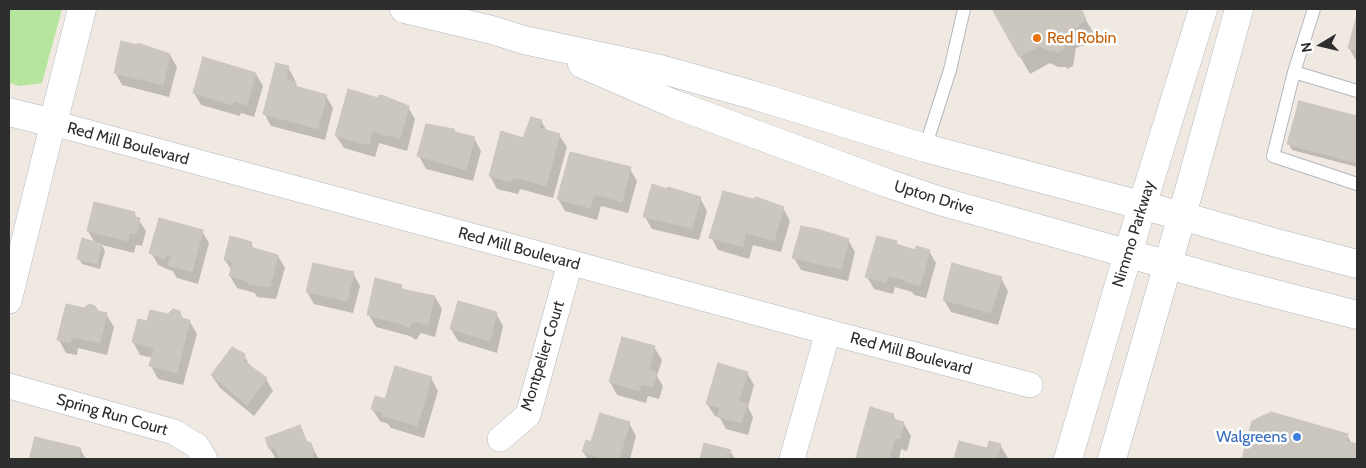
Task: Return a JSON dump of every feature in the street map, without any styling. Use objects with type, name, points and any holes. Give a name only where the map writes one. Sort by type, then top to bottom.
[{"type":"main road","points":[[53,124],[82,9]]},
{"type":"main road","name":"Upton Drive","points":[[404,9],[492,30],[524,40],[660,69],[760,96],[924,148],[1357,264]]},
{"type":"main road","name":"Nimmo Parkway","points":[[1068,459],[1142,206],[1203,9]]},
{"type":"main road","points":[[1112,459],[1239,9]]},
{"type":"main road","name":"Upton Drive","points":[[524,40],[674,104],[940,201],[1357,315]]},
{"type":"main road","name":"Red Mill Boulevard","points":[[9,112],[53,124]]},
{"type":"street","name":"Red Mill Boulevard","points":[[53,124],[1030,385]]},
{"type":"street","points":[[9,301],[53,124]]},
{"type":"street","name":"Montpelier Court","points":[[500,439],[528,415],[570,263]]},
{"type":"street","points":[[792,459],[828,332]]},
{"type":"street","name":"Spring Run Court","points":[[9,386],[174,432],[196,446],[205,459]]},
{"type":"lane","points":[[924,148],[950,70],[964,9]]},
{"type":"lane","points":[[1314,9],[1294,72],[1272,156],[1357,184]]},
{"type":"lane","points":[[1294,72],[1357,91]]},
{"type":"green space","points":[[9,9],[62,9],[42,83],[20,86],[9,83]]},
{"type":"building","name":"Red Robin","points":[[992,9],[1081,9],[1086,19],[1077,27],[1066,31],[1064,48],[1056,53],[1055,50],[1047,50],[1039,46],[1019,57]]},
{"type":"building","points":[[1357,15],[1357,51],[1348,48]]},
{"type":"building","points":[[121,41],[137,45],[138,43],[170,54],[163,85],[114,73]]},
{"type":"building","points":[[203,57],[256,73],[247,105],[234,101],[233,105],[193,93]]},
{"type":"building","points":[[276,63],[289,66],[286,79],[296,82],[295,86],[327,95],[318,129],[263,114]]},
{"type":"building","points":[[348,89],[378,98],[379,95],[384,96],[409,106],[400,139],[372,131],[369,145],[335,136]]},
{"type":"building","points":[[1299,101],[1357,116],[1357,163],[1287,144]]},
{"type":"building","points":[[531,117],[542,120],[539,128],[560,134],[546,186],[513,177],[511,182],[489,176],[501,131],[523,138]]},
{"type":"building","points":[[426,124],[454,129],[455,132],[475,137],[466,170],[417,156]]},
{"type":"building","points":[[570,152],[631,167],[622,202],[594,194],[590,208],[557,199]]},
{"type":"building","points":[[652,184],[701,197],[692,228],[643,217]]},
{"type":"building","points":[[723,191],[753,199],[756,197],[784,207],[774,241],[746,233],[743,247],[709,238]]},
{"type":"building","points":[[94,202],[135,212],[134,217],[140,218],[136,234],[129,233],[128,241],[87,231]]},
{"type":"building","points":[[159,218],[203,230],[192,272],[168,265],[171,256],[168,255],[164,259],[149,253]]},
{"type":"building","points":[[801,226],[849,239],[841,269],[792,258]]},
{"type":"building","points":[[230,236],[252,242],[250,247],[278,255],[270,287],[249,284],[247,281],[229,276],[233,262],[224,260]]},
{"type":"building","points":[[877,236],[897,241],[896,244],[915,250],[916,246],[930,250],[920,286],[906,282],[906,280],[888,276],[886,283],[865,277]]},
{"type":"building","points":[[82,238],[102,244],[97,264],[77,259]]},
{"type":"building","points":[[313,263],[354,272],[347,301],[306,292]]},
{"type":"building","points":[[952,263],[1002,277],[991,313],[943,300]]},
{"type":"building","points":[[375,278],[402,285],[401,289],[435,296],[428,325],[413,321],[409,328],[402,324],[367,315]]},
{"type":"building","points":[[458,301],[497,312],[490,341],[450,329]]},
{"type":"building","points":[[66,304],[84,308],[89,304],[95,306],[98,311],[107,313],[100,343],[72,337],[70,343],[57,340]]},
{"type":"building","points":[[173,309],[180,311],[181,318],[190,320],[177,373],[149,366],[154,348],[132,342],[138,319],[147,321],[150,310],[168,314]]},
{"type":"building","points":[[622,337],[655,346],[649,370],[657,373],[653,387],[641,384],[639,391],[609,382]]},
{"type":"building","points":[[232,347],[245,354],[244,361],[267,378],[247,405],[211,375]]},
{"type":"building","points":[[718,363],[748,372],[739,401],[747,403],[741,423],[718,417],[720,408],[706,404]]},
{"type":"building","points":[[395,366],[432,377],[417,426],[382,416],[383,413],[371,409],[375,396],[385,399]]},
{"type":"building","points":[[870,407],[894,414],[892,419],[904,422],[900,439],[895,438],[889,459],[856,458]]},
{"type":"building","name":"Walgreens","points":[[1271,412],[1348,434],[1346,441],[1357,444],[1357,459],[1242,459],[1252,421]]},
{"type":"building","points":[[600,413],[630,422],[619,459],[606,459],[582,452],[586,440],[591,442]]},
{"type":"building","points":[[300,425],[307,442],[311,443],[314,451],[312,454],[313,459],[280,459],[275,447],[269,449],[265,438]]},
{"type":"building","points":[[35,437],[81,448],[78,459],[29,459]]},
{"type":"building","points":[[959,441],[987,448],[989,441],[1001,444],[997,459],[954,459]]},
{"type":"building","points":[[704,443],[731,450],[729,459],[700,459]]},
{"type":"place","name":"Red Robin","points":[[1037,38]]},
{"type":"place","name":"Walgreens","points":[[1297,437]]}]
